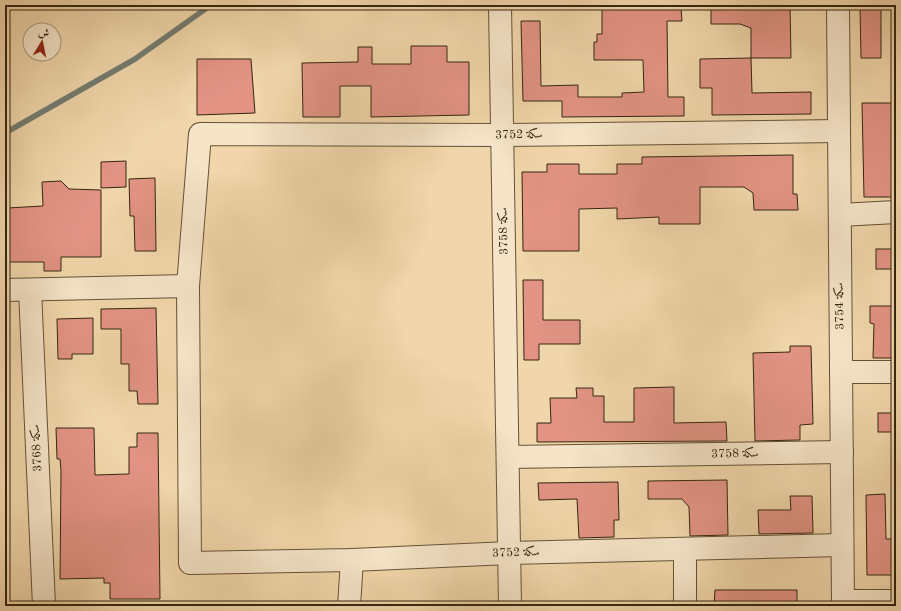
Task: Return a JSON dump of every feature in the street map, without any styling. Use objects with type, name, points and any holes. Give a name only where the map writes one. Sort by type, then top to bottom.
[{"type":"street","name":"سكة 3758","points":[[500,5],[510,606]]},
{"type":"street","name":"سكة 3754","points":[[838,5],[843,603]]},
{"type":"street","name":"سكة 3752","points":[[839,131],[502,135],[200,134],[188,286],[190,563],[352,560],[509,553],[842,545]]},
{"type":"street","points":[[840,215],[896,212]]},
{"type":"street","points":[[5,290],[188,286]]},
{"type":"street","name":"سكة 3768","points":[[30,290],[44,606]]},
{"type":"street","points":[[841,372],[896,372]]},
{"type":"street","name":"سكة 3758","points":[[508,457],[842,452]]},
{"type":"street","points":[[685,549],[686,606]]},
{"type":"street","points":[[349,606],[352,560]]},
{"type":"street","points":[[843,603],[896,601]]},
{"type":"building","points":[[860,5],[881,5],[881,58],[861,58]]},
{"type":"building","points":[[711,6],[790,6],[791,58],[751,58],[751,28],[740,24],[711,24]]},
{"type":"building","points":[[681,7],[682,21],[667,21],[668,97],[684,97],[684,116],[562,117],[562,101],[523,101],[521,21],[540,21],[541,86],[578,85],[578,97],[622,97],[622,93],[644,92],[643,60],[594,60],[594,42],[597,42],[597,34],[602,34],[602,8]]},
{"type":"building","points":[[411,46],[447,46],[447,62],[469,62],[469,115],[371,117],[371,86],[340,86],[340,117],[303,117],[302,63],[358,62],[358,47],[372,47],[372,64],[411,64]]},
{"type":"building","points":[[751,58],[752,93],[811,92],[811,114],[712,115],[712,88],[700,88],[700,59]]},
{"type":"building","points":[[197,59],[251,59],[255,113],[197,115]]},
{"type":"building","points":[[862,103],[896,103],[896,197],[864,197]]},
{"type":"building","points":[[793,155],[793,194],[797,194],[798,210],[754,210],[753,193],[744,187],[700,187],[700,224],[659,224],[659,217],[617,219],[617,208],[579,209],[579,251],[523,251],[522,172],[547,172],[547,164],[579,164],[579,174],[617,174],[617,164],[642,164],[642,157]]},
{"type":"building","points":[[126,161],[126,187],[101,188],[101,162]]},
{"type":"building","points":[[155,178],[156,251],[135,251],[134,216],[130,216],[129,179]]},
{"type":"building","points":[[61,181],[69,189],[101,190],[101,257],[61,257],[61,271],[44,271],[44,262],[8,262],[8,252],[5,252],[5,217],[7,217],[7,208],[43,206],[42,182]]},
{"type":"building","points":[[876,249],[896,249],[896,269],[876,269]]},
{"type":"building","points":[[523,280],[543,280],[543,320],[580,320],[580,344],[539,344],[539,360],[524,360]]},
{"type":"building","points":[[870,306],[896,306],[896,358],[873,358],[874,324],[870,323]]},
{"type":"building","points":[[156,308],[158,404],[138,404],[137,391],[129,391],[129,364],[121,364],[121,329],[101,329],[101,309]]},
{"type":"building","points":[[93,318],[93,354],[72,354],[72,359],[58,359],[57,319]]},
{"type":"building","points":[[790,346],[811,346],[813,424],[800,425],[800,440],[755,441],[753,353],[790,352]]},
{"type":"building","points":[[674,387],[674,423],[726,422],[727,441],[537,442],[537,423],[551,423],[550,398],[577,398],[576,388],[593,388],[593,396],[604,396],[604,422],[634,422],[634,388]]},
{"type":"building","points":[[878,413],[896,413],[896,432],[878,432]]},
{"type":"building","points":[[56,428],[94,428],[95,475],[129,474],[129,447],[137,447],[137,433],[158,433],[160,599],[110,599],[110,583],[104,583],[104,578],[60,579],[61,471],[60,459],[57,459]]},
{"type":"building","points":[[727,480],[728,535],[690,536],[689,507],[682,499],[648,499],[648,481]]},
{"type":"building","points":[[618,482],[619,520],[614,520],[614,537],[579,538],[577,499],[539,500],[538,483]]},
{"type":"building","points":[[885,494],[886,539],[896,539],[896,575],[867,575],[866,495]]},
{"type":"building","points":[[790,496],[812,496],[813,533],[759,534],[758,510],[791,510]]},
{"type":"building","points":[[715,590],[797,590],[797,606],[714,606]]},
{"type":"waterway","points":[[5,133],[135,59],[211,5]]}]
